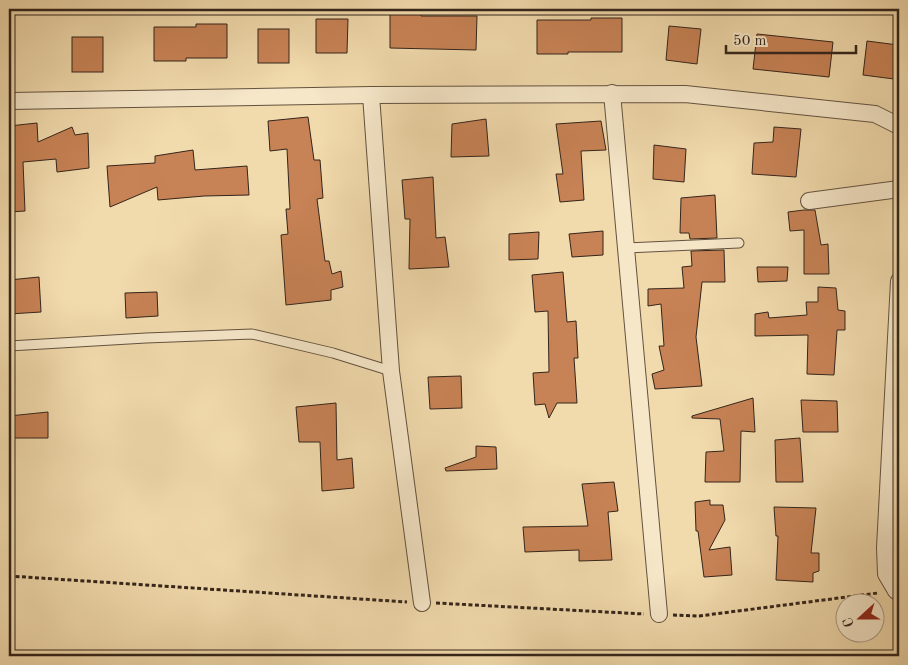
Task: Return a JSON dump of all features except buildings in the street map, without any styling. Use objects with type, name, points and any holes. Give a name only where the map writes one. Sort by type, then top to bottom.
[{"type":"street","points":[[612,93],[659,614]]},
{"type":"street","points":[[9,101],[371,95],[685,94],[875,114],[899,126]]},
{"type":"street","points":[[371,95],[390,372],[422,603]]},
{"type":"street","points":[[810,201],[899,189]]},
{"type":"street","points":[[898,591],[886,574],[885,548],[898,357],[899,281]]},
{"type":"lane","points":[[626,248],[739,242]]},
{"type":"lane","points":[[9,346],[252,334],[333,353],[390,372]]},
{"type":"path","points":[[9,576],[422,603],[699,616],[898,591]]}]
